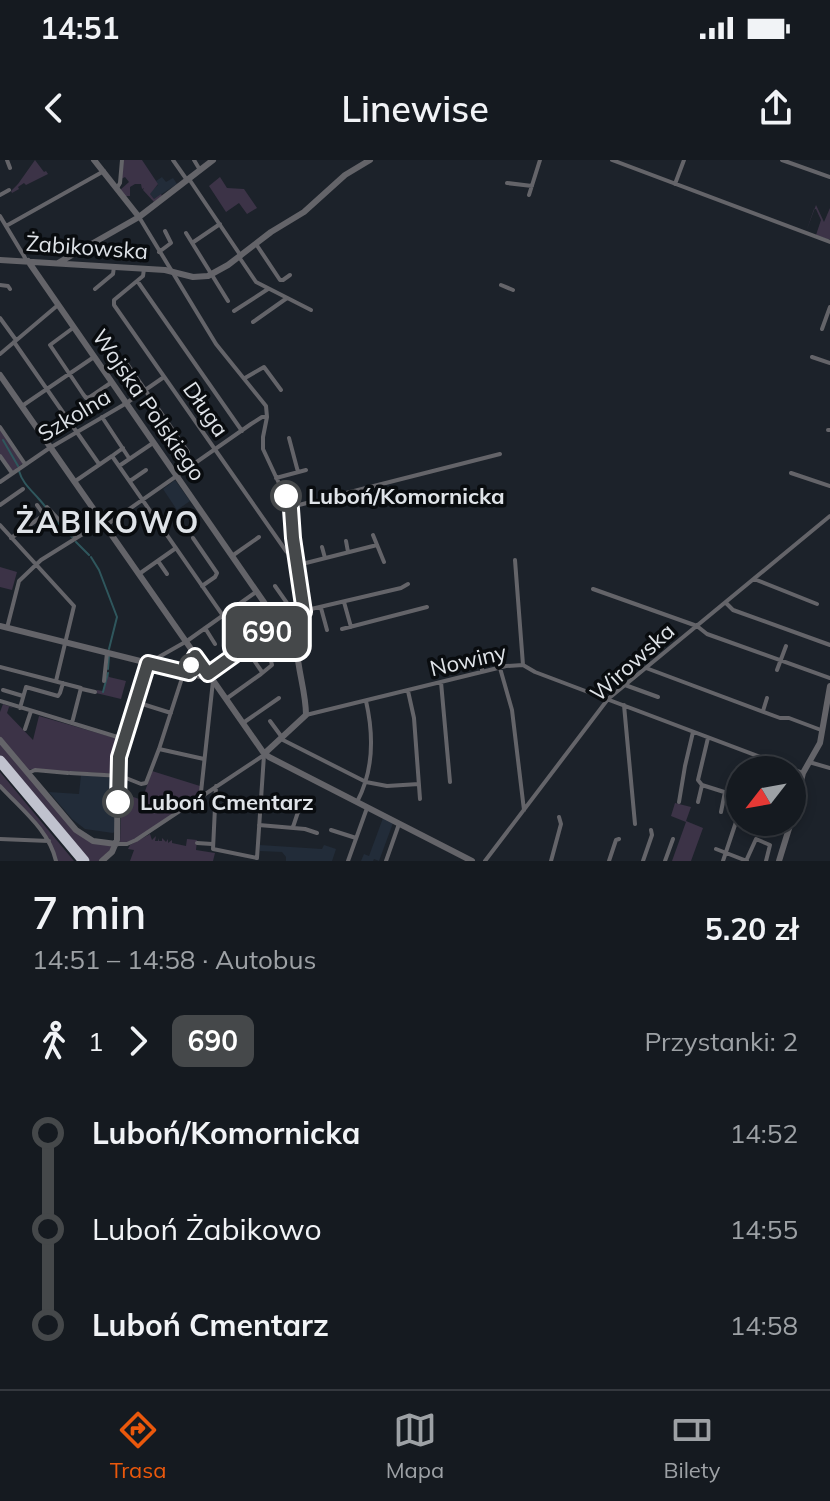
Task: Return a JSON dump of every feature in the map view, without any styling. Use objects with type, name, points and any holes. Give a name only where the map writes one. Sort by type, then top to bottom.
[{"type":"highway","points":[[0,763],[82,861]]},
{"type":"highway","points":[[0,763],[82,861]]},
{"type":"street","points":[[7,160],[10,168]]},
{"type":"street","points":[[117,188],[122,160]]},
{"type":"street","points":[[173,160],[220,224],[256,282],[311,310]]},
{"type":"street","points":[[194,160],[200,170]]},
{"type":"street","points":[[67,262],[139,217],[213,160]]},
{"type":"street","points":[[212,274],[304,212],[343,177],[370,160]]},
{"type":"street","points":[[529,195],[540,160]]},
{"type":"street","points":[[612,160],[830,242]]},
{"type":"street","points":[[675,184],[684,160]]},
{"type":"street","points":[[782,160],[830,177]]},
{"type":"street","points":[[6,226],[100,164],[139,217],[172,271]]},
{"type":"street","points":[[507,183],[532,186]]},
{"type":"street","points":[[0,195],[9,190]]},
{"type":"street","points":[[0,216],[28,261]]},
{"type":"street","points":[[192,243],[220,224]]},
{"type":"street","points":[[159,252],[171,243],[165,231]]},
{"type":"street","points":[[186,233],[228,301]]},
{"type":"street","points":[[256,244],[280,280],[290,275]]},
{"type":"street","name":"Żabikowska","points":[[0,260],[172,271],[179,277],[212,274]]},
{"type":"street","name":"Wojska Polskiego","points":[[28,261],[110,383],[297,647]]},
{"type":"street","points":[[95,289],[112,274],[114,267]]},
{"type":"street","points":[[144,269],[143,276],[137,281],[242,431]]},
{"type":"street","points":[[0,740],[81,834],[97,842],[127,844],[265,754],[306,715],[297,647],[304,631],[304,612],[291,507],[262,445],[267,417],[264,402],[216,344],[179,277]]},
{"type":"street","name":"Długa","points":[[137,281],[113,304],[286,551],[296,556]]},
{"type":"street","points":[[0,285],[10,289]]},
{"type":"street","points":[[501,285],[513,290]]},
{"type":"street","points":[[234,311],[268,289]]},
{"type":"street","points":[[253,322],[287,298]]},
{"type":"street","points":[[0,354],[58,305]]},
{"type":"street","points":[[830,307],[821,329],[830,332]]},
{"type":"street","points":[[0,318],[99,464]]},
{"type":"street","points":[[72,328],[50,345],[69,374],[86,398],[110,383]]},
{"type":"street","points":[[22,406],[94,357]]},
{"type":"street","points":[[812,357],[830,363]]},
{"type":"street","points":[[123,358],[188,452]]},
{"type":"street","points":[[245,378],[264,367],[281,390]]},
{"type":"street","points":[[0,375],[265,754],[472,861]]},
{"type":"street","name":"Szkolna","points":[[0,482],[50,447],[164,377]]},
{"type":"street","points":[[102,417],[129,458]]},
{"type":"street","points":[[267,417],[262,417],[142,499],[103,524],[75,537],[36,565],[18,582],[3,627],[201,676],[294,613],[408,584]]},
{"type":"street","points":[[0,427],[25,464]]},
{"type":"street","points":[[289,438],[298,472]]},
{"type":"street","points":[[119,466],[153,443]]},
{"type":"street","points":[[74,482],[123,448]]},
{"type":"street","points":[[291,507],[500,454]]},
{"type":"street","points":[[0,456],[12,473]]},
{"type":"street","points":[[112,456],[262,672]]},
{"type":"street","points":[[130,481],[146,470]]},
{"type":"street","points":[[276,478],[306,470]]},
{"type":"street","points":[[791,473],[830,486]]},
{"type":"street","points":[[0,505],[23,489]]},
{"type":"street","points":[[11,538],[44,515],[37,505]]},
{"type":"street","points":[[47,507],[75,537]]},
{"type":"street","name":"Wirowska","points":[[485,861],[608,699],[830,516]]},
{"type":"street","points":[[0,525],[74,606],[56,681]]},
{"type":"street","points":[[373,535],[384,562]]},
{"type":"street","points":[[232,556],[259,537]]},
{"type":"street","points":[[193,538],[216,572],[216,577],[202,586]]},
{"type":"street","points":[[346,541],[348,552]]},
{"type":"street","points":[[297,565],[377,545]]},
{"type":"street","points":[[322,547],[325,558]]},
{"type":"street","points":[[139,574],[176,548]]},
{"type":"street","points":[[158,561],[167,574]]},
{"type":"street","points":[[514,561],[523,665]]},
{"type":"street","points":[[754,579],[817,604]]},
{"type":"street","points":[[275,586],[294,613]]},
{"type":"street","points":[[593,589],[830,678]]},
{"type":"street","points":[[102,861],[111,854],[116,844],[119,757],[148,663],[257,592]]},
{"type":"street","points":[[344,602],[351,627]]},
{"type":"street","points":[[726,602],[733,610],[830,645]]},
{"type":"street","points":[[342,629],[427,607]]},
{"type":"street","points":[[226,699],[272,663],[233,608]]},
{"type":"street","points":[[321,608],[327,630]]},
{"type":"street","points":[[205,628],[215,644]]},
{"type":"street","points":[[777,670],[786,646]]},
{"type":"street","points":[[104,681],[107,653]]},
{"type":"street","points":[[482,659],[482,672]]},
{"type":"street","name":"Nowiny","points":[[306,715],[523,665],[693,732]]},
{"type":"street","points":[[0,667],[95,692]]},
{"type":"street","points":[[500,668],[512,710],[524,810]]},
{"type":"street","points":[[646,668],[822,731]]},
{"type":"street","points":[[28,773],[34,770],[119,776],[145,784],[184,672]]},
{"type":"street","points":[[202,796],[213,681]]},
{"type":"street","points":[[441,682],[450,782]]},
{"type":"street","points":[[20,708],[26,688],[57,696],[63,683]]},
{"type":"street","points":[[625,685],[658,697]]},
{"type":"street","points":[[806,768],[819,746],[830,686]]},
{"type":"street","points":[[72,723],[82,689]]},
{"type":"street","points":[[3,690],[23,696]]},
{"type":"street","points":[[408,691],[414,718],[420,799]]},
{"type":"street","points":[[243,723],[279,698]]},
{"type":"street","points":[[763,711],[767,698]]},
{"type":"street","points":[[0,701],[124,739]]},
{"type":"street","points":[[357,802],[371,762],[366,701]]},
{"type":"street","points":[[136,702],[171,713]]},
{"type":"street","points":[[624,705],[635,824]]},
{"type":"street","points":[[25,729],[31,711]]},
{"type":"street","points":[[270,721],[282,739],[366,782],[387,786],[419,784]]},
{"type":"street","points":[[679,802],[693,732],[757,756]]},
{"type":"street","points":[[708,738],[698,780],[702,785],[725,792],[721,812]]},
{"type":"street","points":[[159,749],[204,759]]},
{"type":"street","points":[[216,786],[214,851],[257,860],[265,754]]},
{"type":"street","points":[[809,762],[830,768]]},
{"type":"street","points":[[698,802],[702,785]]},
{"type":"street","points":[[0,786],[43,832],[56,861]]},
{"type":"street","points":[[293,828],[301,803]]},
{"type":"street","points":[[348,861],[367,808]]},
{"type":"street","points":[[551,861],[561,824],[559,817]]},
{"type":"street","points":[[386,861],[399,824]]},
{"type":"street","points":[[259,825],[317,833]]},
{"type":"street","points":[[331,830],[356,838]]},
{"type":"street","points":[[643,861],[651,830]]},
{"type":"street","points":[[723,861],[732,836]]},
{"type":"street","points":[[779,861],[786,836]]},
{"type":"street","points":[[0,839],[49,841]]},
{"type":"street","points":[[609,861],[619,839]]},
{"type":"street","points":[[665,861],[673,839]]},
{"type":"street","points":[[716,849],[747,861],[756,839],[770,845],[766,861]]},
{"type":"street","points":[[197,843],[212,844]]},
{"type":"shaded area","points":[[35,160],[48,174],[26,185],[24,183],[12,193],[11,191]]},
{"type":"shaded area","points":[[122,160],[142,160],[158,184],[150,194],[154,199],[162,196],[154,202],[141,184],[135,184],[130,187],[130,196],[125,196],[120,190],[129,182],[125,177],[121,179]]},
{"type":"shaded area","points":[[162,177],[166,182],[173,178],[177,184],[154,199],[149,193]]},
{"type":"shaded area","points":[[220,177],[227,188],[244,189],[257,208],[247,214],[239,203],[226,212],[209,186]]},
{"type":"shaded area","points":[[816,205],[824,222],[830,208],[830,239],[816,235],[821,220]]},
{"type":"shaded area","points":[[0,429],[23,463],[13,471],[0,454]]},
{"type":"shaded area","points":[[175,480],[190,501],[177,510],[163,489]]},
{"type":"shaded area","points":[[0,567],[17,572],[12,590],[0,587]]},
{"type":"shaded area","points":[[107,673],[109,677],[126,681],[121,699],[96,693],[97,690],[103,691]]},
{"type":"shaded area","points":[[3,704],[14,708],[9,707],[7,713],[33,740],[39,716],[115,738],[117,774],[28,771],[0,738]]},
{"type":"shaded area","points":[[0,742],[82,836],[110,845],[112,848],[99,861],[90,861],[0,755]]},
{"type":"shaded area","points":[[152,771],[200,786],[201,795],[134,840],[120,842],[122,793],[142,800]]},
{"type":"shaded area","points":[[0,772],[74,861],[57,861],[48,837],[0,785]]},
{"type":"shaded area","points":[[81,775],[117,778],[117,829],[113,833],[85,829],[49,792],[79,794]]},
{"type":"shaded area","points":[[675,803],[691,807],[686,821],[703,828],[691,861],[672,861],[686,822],[671,816]]},
{"type":"shaded area","points":[[383,818],[393,823],[379,861],[361,861],[364,854],[369,856]]},
{"type":"shaded area","points":[[150,834],[152,840],[156,836],[155,841],[158,838],[162,841],[162,838],[166,842],[168,839],[168,843],[172,840],[172,843],[186,846],[187,839],[197,840],[196,850],[215,853],[213,861],[130,861],[134,850],[128,849],[130,845]]},
{"type":"shaded area","points":[[260,845],[322,849],[324,845],[336,849],[332,861],[286,861],[282,852],[260,851]]},
{"type":"waterway","points":[[3,440],[18,466]]},
{"type":"waterway","points":[[19,471],[22,479],[72,537]]},
{"type":"waterway","points":[[76,542],[89,555]]},
{"type":"waterway","points":[[91,557],[117,617],[109,649]]},
{"type":"waterway","points":[[108,669],[109,656]]},
{"type":"waterway","points":[[103,692],[108,673]]},
{"type":"bus line","name":"690","points":[[118,802],[119,757],[148,663],[189,673],[195,656],[208,674],[289,616],[304,612],[291,509],[286,496]]},
{"type":"place","name":"Luboń/Komornicka","points":[[286,496]]},
{"type":"place","name":"Luboń Cmentarz","points":[[118,802]]},
{"type":"district","name":"ŻABIKOWO","points":[[108,522]]}]
